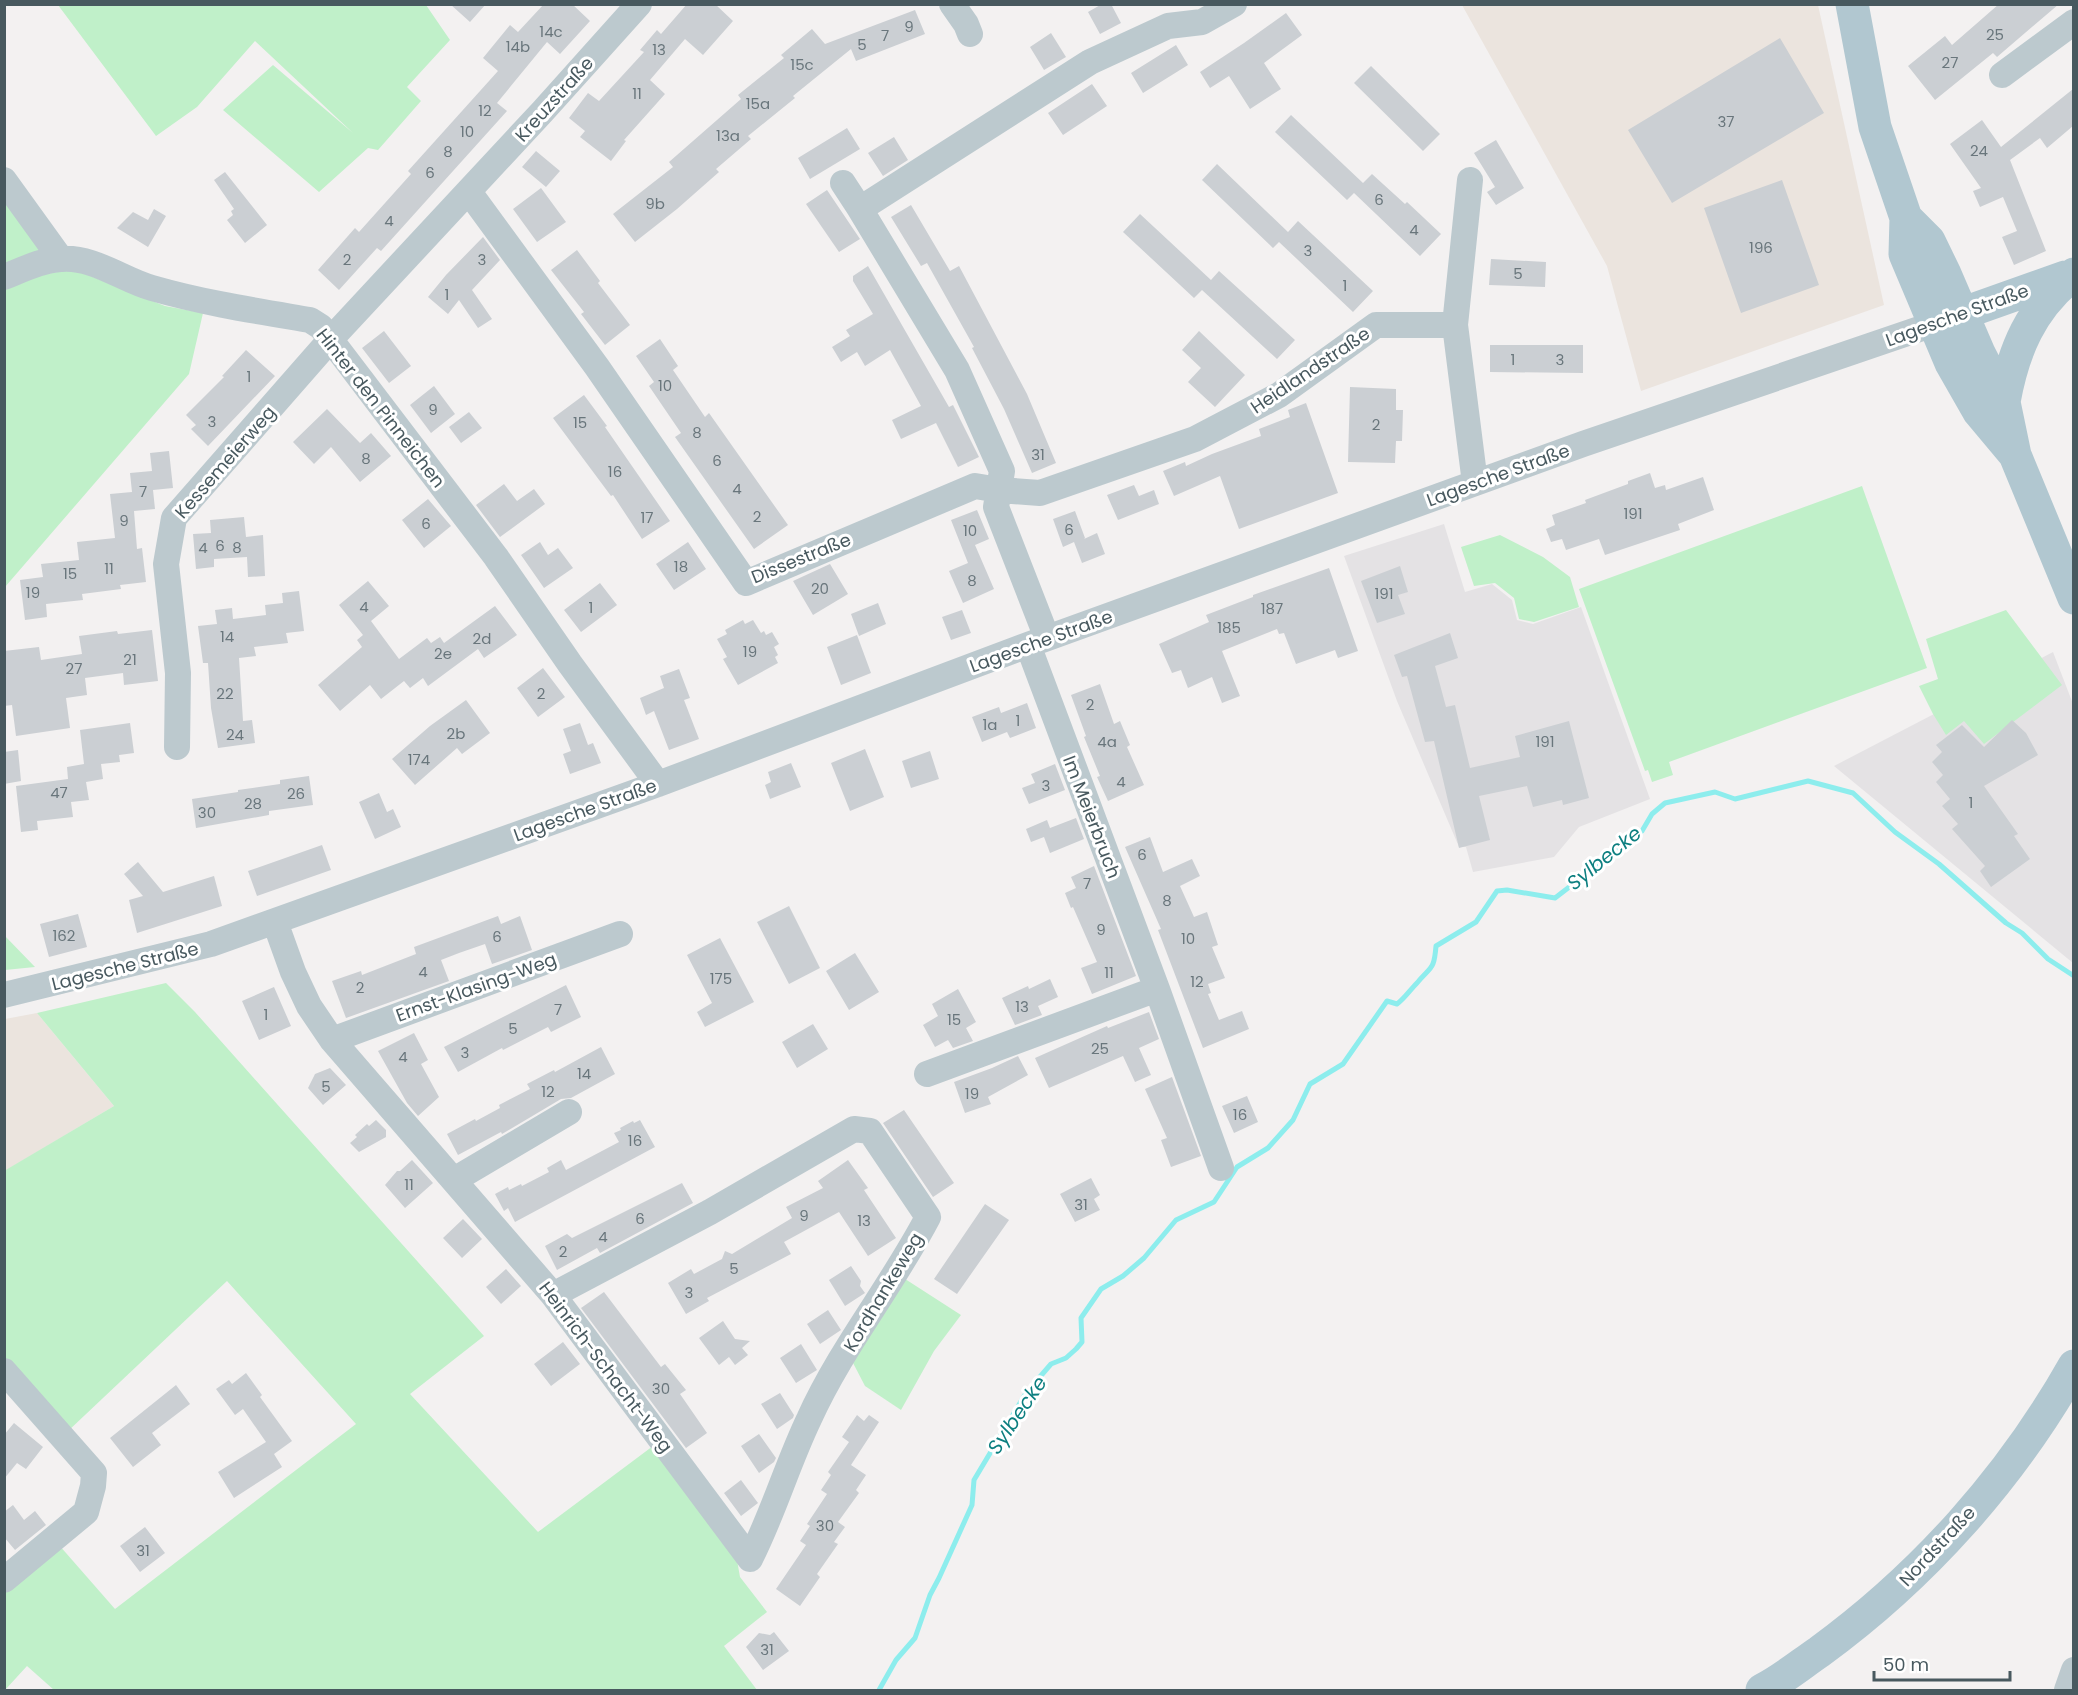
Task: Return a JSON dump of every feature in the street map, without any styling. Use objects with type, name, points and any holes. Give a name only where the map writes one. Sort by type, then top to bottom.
[{"type":"main road","points":[[1852,4],[1875,126],[1906,218],[1905,254],[2004,402]]},
{"type":"main road","points":[[2073,274],[2056,287],[2034,315],[2010,369],[2004,402],[2015,455],[2073,598]]},
{"type":"main road","name":"Lagesche Straße","points":[[1948,319],[2073,274]]},
{"type":"main road","points":[[1948,319],[1951,363],[1979,412],[2015,455]]},
{"type":"main road","name":"Nordstraße","points":[[1762,1690],[1842,1635],[1906,1581],[1984,1495],[2019,1452],[2052,1404],[2073,1366]]},
{"type":"street","name":"Kreuzstraße","points":[[330,340],[469,192],[639,4]]},
{"type":"street","points":[[952,4],[970,34]]},
{"type":"street","points":[[860,208],[1090,62],[1168,26],[1202,22],[1234,4]]},
{"type":"street","points":[[2002,75],[2073,21]]},
{"type":"street","points":[[4,180],[62,259],[41,263],[4,278]]},
{"type":"street","points":[[1470,180],[1455,325],[1475,483]]},
{"type":"street","points":[[843,183],[957,370],[1002,471],[996,507],[1037,642]]},
{"type":"street","name":"Dissestraße","points":[[469,192],[597,367],[746,583],[975,486],[999,490]]},
{"type":"street","name":"Hinter den Pinneichen","points":[[62,259],[81,260],[150,288],[310,320],[321,327],[496,556],[570,664],[657,784]]},
{"type":"street","name":"Lagesche Straße","points":[[4,995],[182,953],[275,922],[1475,483],[1948,319]]},
{"type":"street","name":"Heidlandstraße","points":[[999,490],[1040,493],[1195,440],[1279,395],[1376,325],[1455,325]]},
{"type":"street","name":"Kessemeierweg","points":[[177,747],[178,674],[166,564],[174,518],[330,340]]},
{"type":"street","name":"Im Meierbruch","points":[[1037,642],[1221,1168]]},
{"type":"street","name":"Heinrich-Schacht-Weg","points":[[275,922],[289,963],[309,1006],[332,1040],[553,1295],[750,1559]]},
{"type":"street","name":"Ernst-Klasing-Weg","points":[[332,1040],[620,934]]},
{"type":"street","points":[[927,1074],[1157,989]]},
{"type":"street","points":[[454,1180],[569,1112]]},
{"type":"street","name":"Kordhankeweg","points":[[553,1295],[710,1212],[854,1129],[870,1131],[928,1217],[912,1247],[834,1372],[809,1419],[766,1527],[750,1559]]},
{"type":"street","points":[[4,1371],[93,1473],[93,1486],[86,1512],[4,1580]]},
{"type":"street","points":[[2067,1690],[2073,1670]]},
{"type":"shaded area","points":[[1462,5],[1818,5],[1884,305],[1641,391],[1607,266]]},
{"type":"shaded area","points":[[1444,524],[1465,592],[1492,584],[1512,600],[1517,620],[1533,624],[1581,607],[1650,799],[1579,827],[1554,857],[1473,872],[1466,847],[1459,847],[1397,701],[1344,556]]},
{"type":"shaded area","points":[[2053,652],[2073,704],[2073,963],[1834,766]]},
{"type":"shaded area","points":[[37,1013],[114,1106],[5,1171],[5,1019]]},
{"type":"green space","points":[[58,5],[426,5],[450,40],[407,87],[421,101],[378,150],[368,148],[319,192],[223,110],[273,65],[353,133],[255,41],[197,107],[156,136]]},
{"type":"green space","points":[[4,193],[41,242],[41,254],[4,269]]},
{"type":"green space","points":[[73,269],[165,306],[203,313],[189,374],[5,587],[5,289],[36,276]]},
{"type":"green space","points":[[1862,486],[1927,668],[1669,762],[1673,775],[1652,782],[1648,770],[1645,771],[1579,589]]},
{"type":"green space","points":[[1500,535],[1543,557],[1570,577],[1579,607],[1534,622],[1519,619],[1514,598],[1495,583],[1474,586],[1461,547]]},
{"type":"green space","points":[[2006,610],[2062,685],[1984,744],[1964,721],[1946,735],[1919,686],[1938,679],[1926,639]]},
{"type":"green space","points":[[5,936],[35,967],[5,970]]},
{"type":"green space","points":[[166,983],[195,1012],[484,1336],[410,1394],[538,1532],[653,1446],[737,1560],[740,1577],[767,1612],[724,1646],[757,1690],[54,1690],[27,1666],[5,1690],[5,1590],[59,1545],[115,1609],[356,1424],[227,1281],[67,1432],[5,1360],[4,1171],[114,1106],[37,1013]]},
{"type":"green space","points":[[902,1277],[961,1315],[934,1351],[901,1410],[865,1386],[852,1361]]},
{"type":"building","points":[[450,4],[486,4],[470,22]]},
{"type":"building","points":[[544,4],[572,4],[590,21],[560,54],[547,42],[497,103],[507,111],[381,251],[377,248],[339,290],[318,270],[355,228],[359,232],[411,174],[408,171],[498,71],[483,58],[510,25],[518,32]]},
{"type":"building","points":[[687,4],[715,4],[733,21],[703,55],[685,39],[650,80],[665,94],[624,140],[626,141],[611,161],[580,137],[585,131],[569,118],[588,93],[599,101],[644,52],[640,50],[657,30],[661,34]]},
{"type":"building","points":[[1102,4],[1111,4],[1121,23],[1100,34],[1088,12]]},
{"type":"building","points":[[1999,4],[2059,4],[1997,57],[1993,53],[1935,100],[1908,66],[1945,36],[1952,45]]},
{"type":"building","points":[[915,10],[925,34],[856,61],[851,49],[748,136],[751,139],[716,169],[719,172],[635,242],[613,214],[673,167],[669,162],[741,99],[738,95],[784,58],[781,55],[812,29],[825,44]]},
{"type":"building","points":[[1286,13],[1302,35],[1264,63],[1281,89],[1250,109],[1229,76],[1210,88],[1200,72]]},
{"type":"building","points":[[1051,33],[1066,57],[1044,70],[1030,47]]},
{"type":"building","points":[[1780,38],[1824,113],[1672,203],[1628,130]]},
{"type":"building","points":[[1176,45],[1188,65],[1143,93],[1131,73]]},
{"type":"building","points":[[1371,66],[1440,134],[1423,151],[1354,83]]},
{"type":"building","points":[[1092,84],[1107,106],[1063,135],[1048,113]]},
{"type":"building","points":[[2073,89],[2073,126],[2047,148],[2040,138],[2010,160],[2046,251],[2014,265],[2002,237],[2017,231],[2003,197],[1980,207],[1973,191],[1981,188],[1950,144],[1982,120],[2001,147]]},
{"type":"building","points":[[1291,115],[1363,183],[1372,174],[1405,204],[1407,202],[1441,234],[1420,256],[1354,193],[1347,200],[1275,132]]},
{"type":"building","points":[[847,128],[860,149],[810,179],[798,158]]},
{"type":"building","points":[[894,137],[908,160],[883,176],[868,153]]},
{"type":"building","points":[[1496,140],[1524,188],[1496,205],[1487,192],[1495,187],[1474,153]]},
{"type":"building","points":[[536,151],[560,171],[546,187],[522,167]]},
{"type":"building","points":[[1217,164],[1288,232],[1298,221],[1373,291],[1353,312],[1279,242],[1273,248],[1202,180]]},
{"type":"building","points":[[225,172],[267,225],[245,243],[227,220],[233,215],[231,211],[234,209],[214,180]]},
{"type":"building","points":[[1782,180],[1819,285],[1741,313],[1704,208]]},
{"type":"building","points":[[541,188],[566,222],[537,242],[513,209]]},
{"type":"building","points":[[827,190],[860,239],[839,252],[806,204]]},
{"type":"building","points":[[911,205],[950,271],[959,266],[1027,394],[1056,463],[1032,473],[1004,409],[972,348],[974,347],[927,263],[921,266],[891,217]]},
{"type":"building","points":[[154,209],[166,216],[148,247],[117,228],[133,212],[148,220]]},
{"type":"building","points":[[1140,214],[1211,280],[1219,271],[1295,340],[1277,359],[1202,290],[1194,298],[1123,232]]},
{"type":"building","points":[[483,237],[500,260],[472,290],[492,319],[478,328],[459,300],[448,314],[428,297]]},
{"type":"building","points":[[577,250],[600,281],[598,283],[630,325],[605,345],[581,314],[584,312],[551,270]]},
{"type":"building","points":[[1491,259],[1546,262],[1545,287],[1489,285]]},
{"type":"building","points":[[868,266],[949,407],[953,405],[979,457],[958,467],[936,423],[901,439],[892,420],[921,406],[890,350],[865,366],[857,352],[841,362],[832,347],[850,336],[846,330],[873,314],[853,281],[853,276]]},
{"type":"building","points":[[384,331],[411,366],[389,383],[362,348]]},
{"type":"building","points":[[1199,331],[1245,375],[1215,407],[1188,382],[1201,368],[1182,350]]},
{"type":"building","points":[[660,339],[678,366],[673,370],[705,417],[709,413],[788,525],[754,549],[675,437],[681,433],[649,386],[654,382],[636,356]]},
{"type":"building","points":[[1490,345],[1583,345],[1583,373],[1490,372]]},
{"type":"building","points":[[246,350],[275,376],[208,446],[191,429],[196,425],[186,415],[224,377],[222,376]]},
{"type":"building","points":[[434,386],[455,414],[431,433],[410,405]]},
{"type":"building","points":[[1350,387],[1396,389],[1396,410],[1403,410],[1402,441],[1396,441],[1395,463],[1348,462]]},
{"type":"building","points":[[584,395],[670,521],[642,539],[613,495],[611,496],[553,418]]},
{"type":"building","points":[[1306,403],[1338,493],[1239,529],[1220,476],[1174,496],[1163,471],[1185,462],[1186,466],[1261,436],[1259,429],[1290,417],[1288,410]]},
{"type":"building","points":[[327,409],[360,443],[371,433],[391,456],[360,482],[331,447],[314,464],[293,442]]},
{"type":"building","points":[[469,412],[482,428],[461,443],[449,427]]},
{"type":"building","points":[[169,451],[173,488],[153,490],[155,509],[134,511],[137,549],[142,548],[146,582],[120,585],[121,589],[82,594],[83,600],[46,604],[47,617],[25,620],[20,580],[43,577],[41,564],[79,560],[77,542],[115,538],[110,494],[132,492],[130,473],[152,471],[150,453]]},
{"type":"building","points":[[1650,473],[1655,488],[1665,485],[1666,490],[1703,477],[1714,510],[1678,524],[1680,530],[1605,555],[1599,539],[1566,550],[1562,539],[1551,542],[1546,529],[1555,525],[1552,515],[1586,503],[1585,500]]},
{"type":"building","points":[[504,484],[517,501],[534,489],[545,504],[500,537],[476,505]]},
{"type":"building","points":[[1134,485],[1139,496],[1154,490],[1159,504],[1118,520],[1107,495]]},
{"type":"building","points":[[428,499],[451,526],[424,548],[402,520]]},
{"type":"building","points":[[977,510],[989,539],[975,545],[994,589],[963,603],[949,571],[968,563],[951,520]]},
{"type":"building","points":[[1075,511],[1084,539],[1097,533],[1105,554],[1082,563],[1074,542],[1063,547],[1053,519]]},
{"type":"building","points":[[244,517],[246,537],[263,535],[265,576],[248,577],[247,557],[214,559],[214,567],[196,569],[193,534],[211,533],[210,520]]},
{"type":"building","points":[[540,542],[548,555],[558,548],[573,568],[544,588],[521,555]]},
{"type":"building","points":[[688,542],[706,569],[674,590],[656,564]]},
{"type":"building","points":[[830,564],[848,594],[813,615],[793,581]]},
{"type":"building","points":[[1400,566],[1408,592],[1398,595],[1405,614],[1377,623],[1361,581]]},
{"type":"building","points":[[1329,568],[1358,651],[1338,658],[1335,650],[1296,664],[1284,633],[1279,634],[1277,629],[1222,651],[1240,696],[1222,703],[1212,677],[1188,688],[1181,670],[1172,673],[1159,644],[1209,622],[1206,615],[1253,597],[1253,595]]},
{"type":"building","points":[[368,581],[389,606],[371,621],[399,659],[427,638],[431,643],[440,637],[444,643],[495,606],[517,635],[484,658],[478,649],[428,686],[423,678],[410,688],[404,681],[381,699],[370,685],[340,711],[318,685],[362,647],[357,640],[363,635],[339,605]]},
{"type":"building","points":[[600,583],[617,605],[581,632],[564,610]]},
{"type":"building","points":[[299,591],[304,631],[286,633],[288,643],[254,647],[256,656],[239,658],[243,721],[252,720],[255,743],[218,748],[211,708],[208,663],[203,663],[198,626],[217,624],[215,610],[232,608],[233,619],[266,615],[265,605],[283,603],[282,593]]},
{"type":"building","points":[[878,603],[886,624],[859,636],[851,614]]},
{"type":"building","points":[[962,610],[971,633],[951,640],[942,617]]},
{"type":"building","points":[[743,620],[745,624],[753,620],[761,633],[764,631],[766,635],[772,632],[779,644],[774,647],[778,655],[775,657],[778,663],[738,685],[723,659],[727,657],[717,639],[727,634],[725,630]]},
{"type":"building","points":[[152,630],[158,681],[124,685],[123,673],[85,678],[87,695],[66,698],[70,728],[16,736],[12,705],[4,706],[4,651],[39,647],[41,660],[82,654],[79,636],[117,631],[118,634]]},
{"type":"building","points":[[1450,633],[1458,658],[1435,666],[1446,707],[1455,705],[1470,768],[1520,757],[1515,736],[1569,721],[1589,798],[1563,805],[1562,800],[1533,807],[1527,786],[1479,796],[1490,840],[1459,848],[1434,741],[1425,742],[1407,676],[1402,677],[1394,655]]},
{"type":"building","points":[[857,635],[871,673],[841,685],[827,647]]},
{"type":"building","points":[[543,668],[565,697],[538,717],[517,688]]},
{"type":"building","points":[[679,669],[690,698],[684,700],[699,739],[669,750],[654,711],[646,715],[640,698],[664,688],[660,676]]},
{"type":"building","points":[[1100,684],[1114,724],[1120,721],[1130,745],[1127,747],[1144,785],[1108,801],[1097,777],[1100,776],[1084,737],[1086,736],[1071,695]]},
{"type":"building","points":[[466,700],[490,733],[462,754],[457,748],[415,785],[392,759],[430,726]]},
{"type":"building","points":[[1027,703],[1036,728],[1010,738],[1007,732],[982,742],[972,717],[999,707],[1001,713]]},
{"type":"building","points":[[2012,720],[2026,733],[2038,755],[1984,786],[2018,834],[2014,836],[2030,859],[1991,887],[1980,871],[1985,866],[1952,829],[1958,824],[1942,806],[1950,799],[1936,782],[1943,775],[1932,762],[1942,752],[1936,745],[1962,725],[1984,747]]},
{"type":"building","points":[[130,723],[134,753],[119,755],[120,762],[101,764],[103,779],[86,782],[89,800],[71,802],[73,817],[37,821],[38,830],[21,832],[16,786],[68,779],[67,767],[84,764],[80,730]]},
{"type":"building","points":[[580,723],[588,745],[593,743],[601,763],[570,774],[563,754],[571,751],[563,729]]},
{"type":"building","points":[[865,749],[884,797],[850,811],[831,763]]},
{"type":"building","points":[[18,750],[21,781],[4,784],[4,752]]},
{"type":"building","points":[[930,751],[939,779],[911,788],[902,761]]},
{"type":"building","points":[[791,763],[801,787],[770,799],[765,785],[771,782],[768,772]]},
{"type":"building","points":[[1055,764],[1065,790],[1029,804],[1022,788],[1035,783],[1031,774]]},
{"type":"building","points":[[309,776],[313,805],[269,811],[269,815],[196,828],[192,799],[280,784],[280,780]]},
{"type":"building","points":[[379,793],[387,812],[393,809],[401,827],[375,839],[359,802]]},
{"type":"building","points":[[1076,818],[1084,839],[1050,853],[1044,837],[1031,842],[1026,829],[1047,820],[1050,828]]},
{"type":"building","points":[[1150,837],[1163,872],[1192,859],[1200,876],[1180,886],[1194,917],[1207,912],[1218,945],[1212,947],[1225,978],[1208,984],[1211,993],[1208,994],[1219,1020],[1242,1011],[1249,1029],[1203,1048],[1158,930],[1161,929],[1125,847]]},
{"type":"building","points":[[322,845],[331,870],[257,896],[248,871]]},
{"type":"building","points":[[138,862],[163,892],[214,876],[222,906],[137,933],[129,900],[143,896],[124,874]]},
{"type":"building","points":[[1094,866],[1136,976],[1092,994],[1081,968],[1097,962],[1065,893],[1076,888],[1071,877]]},
{"type":"building","points":[[789,906],[820,968],[789,984],[757,922]]},
{"type":"building","points":[[78,914],[87,947],[49,957],[40,924]]},
{"type":"building","points":[[498,916],[501,924],[520,916],[532,950],[492,964],[485,944],[459,953],[441,960],[449,981],[346,1018],[332,981],[361,971],[362,975],[416,954],[414,947]]},
{"type":"building","points":[[720,938],[754,1002],[705,1027],[697,1012],[712,1003],[687,955]]},
{"type":"building","points":[[855,953],[879,992],[849,1010],[826,971]]},
{"type":"building","points":[[1050,979],[1058,997],[1038,1006],[1042,1015],[1015,1025],[1002,998]]},
{"type":"building","points":[[566,985],[581,1017],[551,1032],[548,1027],[458,1072],[444,1047]]},
{"type":"building","points":[[274,987],[291,1026],[259,1040],[242,1001]]},
{"type":"building","points":[[958,989],[976,1022],[966,1028],[973,1041],[953,1048],[948,1040],[935,1047],[923,1025],[938,1016],[932,1004]]},
{"type":"building","points":[[1149,1012],[1159,1039],[1139,1048],[1151,1075],[1135,1082],[1123,1056],[1049,1088],[1035,1058],[1107,1026],[1108,1028]]},
{"type":"building","points":[[813,1024],[828,1049],[797,1068],[782,1042]]},
{"type":"building","points":[[414,1033],[428,1060],[421,1064],[439,1097],[418,1116],[407,1103],[378,1051]]},
{"type":"building","points":[[601,1047],[615,1074],[571,1098],[561,1099],[502,1134],[501,1132],[458,1155],[447,1134],[500,1108],[499,1105],[530,1089],[527,1084]]},
{"type":"building","points":[[1018,1056],[1028,1075],[988,1097],[991,1104],[965,1113],[954,1082]]},
{"type":"building","points":[[330,1068],[346,1085],[323,1105],[308,1088],[315,1074]]},
{"type":"building","points":[[1172,1077],[1201,1156],[1171,1167],[1161,1140],[1167,1138],[1145,1089]]},
{"type":"building","points":[[1247,1096],[1258,1122],[1234,1133],[1222,1106]]},
{"type":"building","points":[[904,1110],[954,1183],[933,1197],[883,1123]]},
{"type":"building","points":[[376,1120],[386,1130],[386,1137],[359,1152],[350,1143],[367,1124],[369,1126]]},
{"type":"building","points":[[640,1120],[655,1147],[515,1222],[508,1208],[504,1211],[495,1194],[508,1187],[509,1190],[521,1184],[522,1186],[549,1172],[547,1168],[561,1160],[566,1170],[619,1142],[614,1133],[633,1121],[634,1123]]},
{"type":"building","points":[[412,1160],[433,1183],[405,1208],[385,1185],[397,1171]]},
{"type":"building","points":[[848,1160],[868,1188],[864,1190],[896,1238],[868,1256],[839,1212],[784,1242],[791,1254],[707,1298],[709,1301],[686,1314],[668,1283],[691,1269],[694,1274],[722,1259],[725,1251],[732,1254],[792,1218],[786,1207],[823,1188],[818,1181]]},
{"type":"building","points":[[1091,1178],[1100,1195],[1094,1199],[1100,1210],[1075,1222],[1060,1194]]},
{"type":"building","points":[[682,1183],[693,1203],[600,1253],[597,1248],[557,1270],[545,1246],[567,1234],[572,1238]]},
{"type":"building","points":[[985,1204],[1009,1220],[957,1294],[934,1279]]},
{"type":"building","points":[[463,1219],[482,1239],[462,1258],[443,1238]]},
{"type":"building","points":[[851,1266],[861,1281],[860,1286],[865,1293],[845,1306],[829,1280]]},
{"type":"building","points":[[506,1269],[521,1286],[501,1304],[486,1287]]},
{"type":"building","points":[[604,1292],[661,1367],[665,1364],[686,1390],[680,1394],[707,1433],[686,1448],[581,1308]]},
{"type":"building","points":[[828,1310],[841,1330],[820,1344],[807,1324]]},
{"type":"building","points":[[723,1321],[735,1339],[750,1341],[742,1348],[748,1355],[735,1365],[729,1357],[719,1365],[699,1338]]},
{"type":"building","points":[[563,1342],[580,1364],[551,1386],[534,1364]]},
{"type":"building","points":[[801,1344],[817,1370],[796,1383],[780,1358]]},
{"type":"building","points":[[246,1373],[262,1395],[260,1397],[292,1441],[274,1454],[282,1467],[234,1498],[218,1472],[266,1442],[243,1409],[235,1415],[216,1389],[229,1380],[232,1384]]},
{"type":"building","points":[[176,1385],[190,1404],[152,1433],[161,1445],[133,1467],[110,1438]]},
{"type":"building","points":[[780,1393],[794,1415],[777,1429],[761,1404]]},
{"type":"building","points":[[857,1415],[864,1421],[869,1415],[879,1422],[851,1465],[866,1475],[856,1490],[859,1493],[838,1522],[845,1527],[834,1542],[838,1544],[817,1574],[820,1577],[800,1606],[776,1589],[806,1545],[800,1541],[810,1526],[807,1524],[827,1494],[821,1490],[831,1475],[828,1472],[849,1442],[842,1437]]},
{"type":"building","points":[[14,1423],[43,1447],[26,1469],[17,1463],[4,1479],[4,1435]]},
{"type":"building","points":[[759,1434],[776,1458],[759,1473],[741,1446]]},
{"type":"building","points":[[741,1480],[758,1503],[741,1516],[724,1493]]},
{"type":"building","points":[[13,1505],[24,1520],[35,1511],[46,1525],[15,1550],[4,1537],[4,1512]]},
{"type":"building","points":[[145,1527],[165,1553],[140,1572],[120,1546]]},
{"type":"building","points":[[774,1632],[789,1651],[763,1670],[746,1647],[759,1633],[770,1635]]},
{"type":"waterway","name":"Sylbecke","points":[[879,1690],[896,1660],[915,1638],[930,1595],[972,1505],[974,1480],[1026,1393],[1051,1364],[1066,1358],[1082,1342],[1081,1318],[1101,1289],[1123,1276],[1144,1258],[1176,1220],[1214,1202],[1237,1167],[1268,1148],[1293,1120],[1310,1084],[1343,1064],[1387,1001],[1397,1004],[1403,999],[1431,968],[1436,946],[1476,922],[1497,891],[1507,890],[1555,898],[1642,831],[1652,814],[1665,803],[1715,792],[1735,799],[1808,781],[1853,793],[1895,832],[1939,864],[2006,923],[2022,933],[2048,959],[2074,976]]}]
